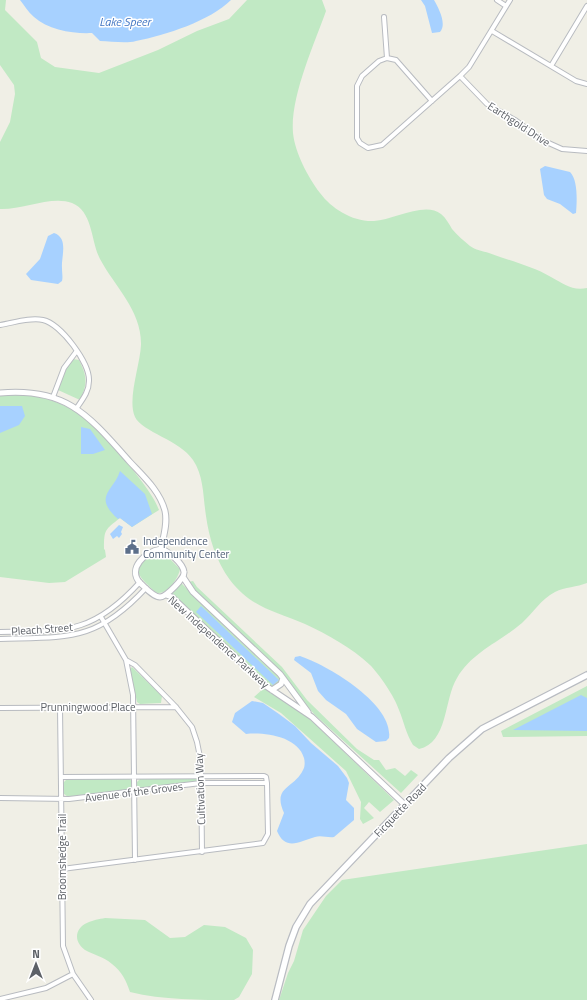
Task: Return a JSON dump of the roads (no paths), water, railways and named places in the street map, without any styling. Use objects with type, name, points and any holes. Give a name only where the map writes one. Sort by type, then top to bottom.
[{"type":"main road","name":"Ficquette Road","points":[[275,1000],[289,946],[296,927],[310,904],[449,758],[482,729],[587,675]]},
{"type":"street","points":[[497,0],[506,6]]},
{"type":"street","points":[[432,101],[400,63],[396,60],[387,58],[379,61],[362,76],[357,86],[356,133],[360,143],[368,148],[382,145],[432,101],[460,76],[469,67],[510,0]]},
{"type":"street","points":[[551,66],[587,6]]},
{"type":"street","points":[[384,17],[387,58]]},
{"type":"street","points":[[492,31],[576,81],[587,84]]},
{"type":"street","name":"Earthgold Drive","points":[[460,76],[487,104],[515,120],[542,140],[562,149],[587,151]]},
{"type":"street","points":[[0,325],[34,320],[49,322],[65,334],[87,369],[89,382],[86,393],[76,409]]},
{"type":"street","points":[[53,397],[64,368],[76,352]]},
{"type":"street","points":[[0,393],[31,392],[53,397],[76,409],[98,425],[154,488],[162,502],[166,520],[161,550]]},
{"type":"street","points":[[153,551],[167,551],[182,566],[184,572],[183,577],[166,595],[160,597],[155,596],[135,576],[136,566],[153,551]]},
{"type":"street","name":"New Independence Parkway","points":[[183,577],[194,592],[283,678],[312,717]]},
{"type":"street","name":"Pleach Street","points":[[0,632],[63,630],[82,625],[101,617],[119,604],[140,582]]},
{"type":"street","name":"Pleach Street","points":[[0,639],[65,637],[87,631],[105,624],[130,605],[146,588]]},
{"type":"street","name":"New Independence Parkway","points":[[166,595],[172,597],[272,690],[312,717],[405,805]]},
{"type":"street","name":"Cultivation Way","points":[[101,617],[126,660],[132,682],[134,707],[136,860]]},
{"type":"street","name":"Cultivation Way","points":[[126,660],[135,665],[176,707],[192,726],[200,753],[202,852]]},
{"type":"street","points":[[272,690],[282,684],[283,678]]},
{"type":"street","name":"Prunningwood Place","points":[[0,708],[176,707]]},
{"type":"street","name":"Broomshedge Trail","points":[[60,708],[63,946],[66,959],[73,974],[91,1000]]},
{"type":"street","name":"Avenue of the Groves","points":[[61,777],[266,777],[268,834],[266,840],[259,845],[62,869]]},
{"type":"street","name":"Avenue of the Groves","points":[[0,798],[88,798],[201,784],[267,783]]},
{"type":"street","points":[[0,999],[46,988],[73,974]]},
{"type":"water","name":"Lake Speer","points":[[20,0],[231,0],[222,8],[200,21],[174,31],[132,42],[123,42],[100,41],[92,33],[69,32],[46,25],[32,15]]},
{"type":"water","points":[[421,0],[434,0],[440,12],[443,25],[440,32],[432,33],[425,6]]},
{"type":"water","points":[[545,166],[570,172],[573,176],[577,203],[576,213],[573,214],[560,204],[547,199],[544,195],[540,169]]},
{"type":"water","points":[[54,233],[59,235],[63,243],[62,281],[58,284],[31,280],[26,274],[40,259],[48,236]]},
{"type":"water","points":[[0,406],[22,406],[25,416],[19,425],[0,433]]},
{"type":"water","points":[[81,427],[90,429],[105,450],[93,454],[81,454]]},
{"type":"water","points":[[120,471],[145,494],[152,514],[132,527],[120,518],[118,519],[106,505],[107,494]]},
{"type":"water","points":[[119,525],[123,527],[121,532],[122,534],[119,538],[117,536],[113,539],[110,534]]},
{"type":"water","points":[[201,606],[279,680],[273,685],[196,612]]},
{"type":"water","points":[[300,656],[341,677],[370,699],[381,712],[388,725],[389,738],[386,741],[376,742],[357,729],[346,714],[326,700],[318,691],[311,673],[294,660],[295,657]]},
{"type":"water","points":[[581,695],[587,698],[587,731],[513,730]]},
{"type":"water","points":[[252,701],[263,703],[295,726],[311,743],[338,766],[347,778],[349,783],[346,800],[354,808],[354,820],[334,837],[317,836],[299,842],[289,843],[281,837],[277,831],[284,813],[281,804],[282,793],[295,781],[303,770],[304,758],[301,751],[295,745],[280,737],[263,734],[246,734],[232,722],[235,713]]},
{"type":"place","name":"Independence Community Center","points":[[132,547]]}]
